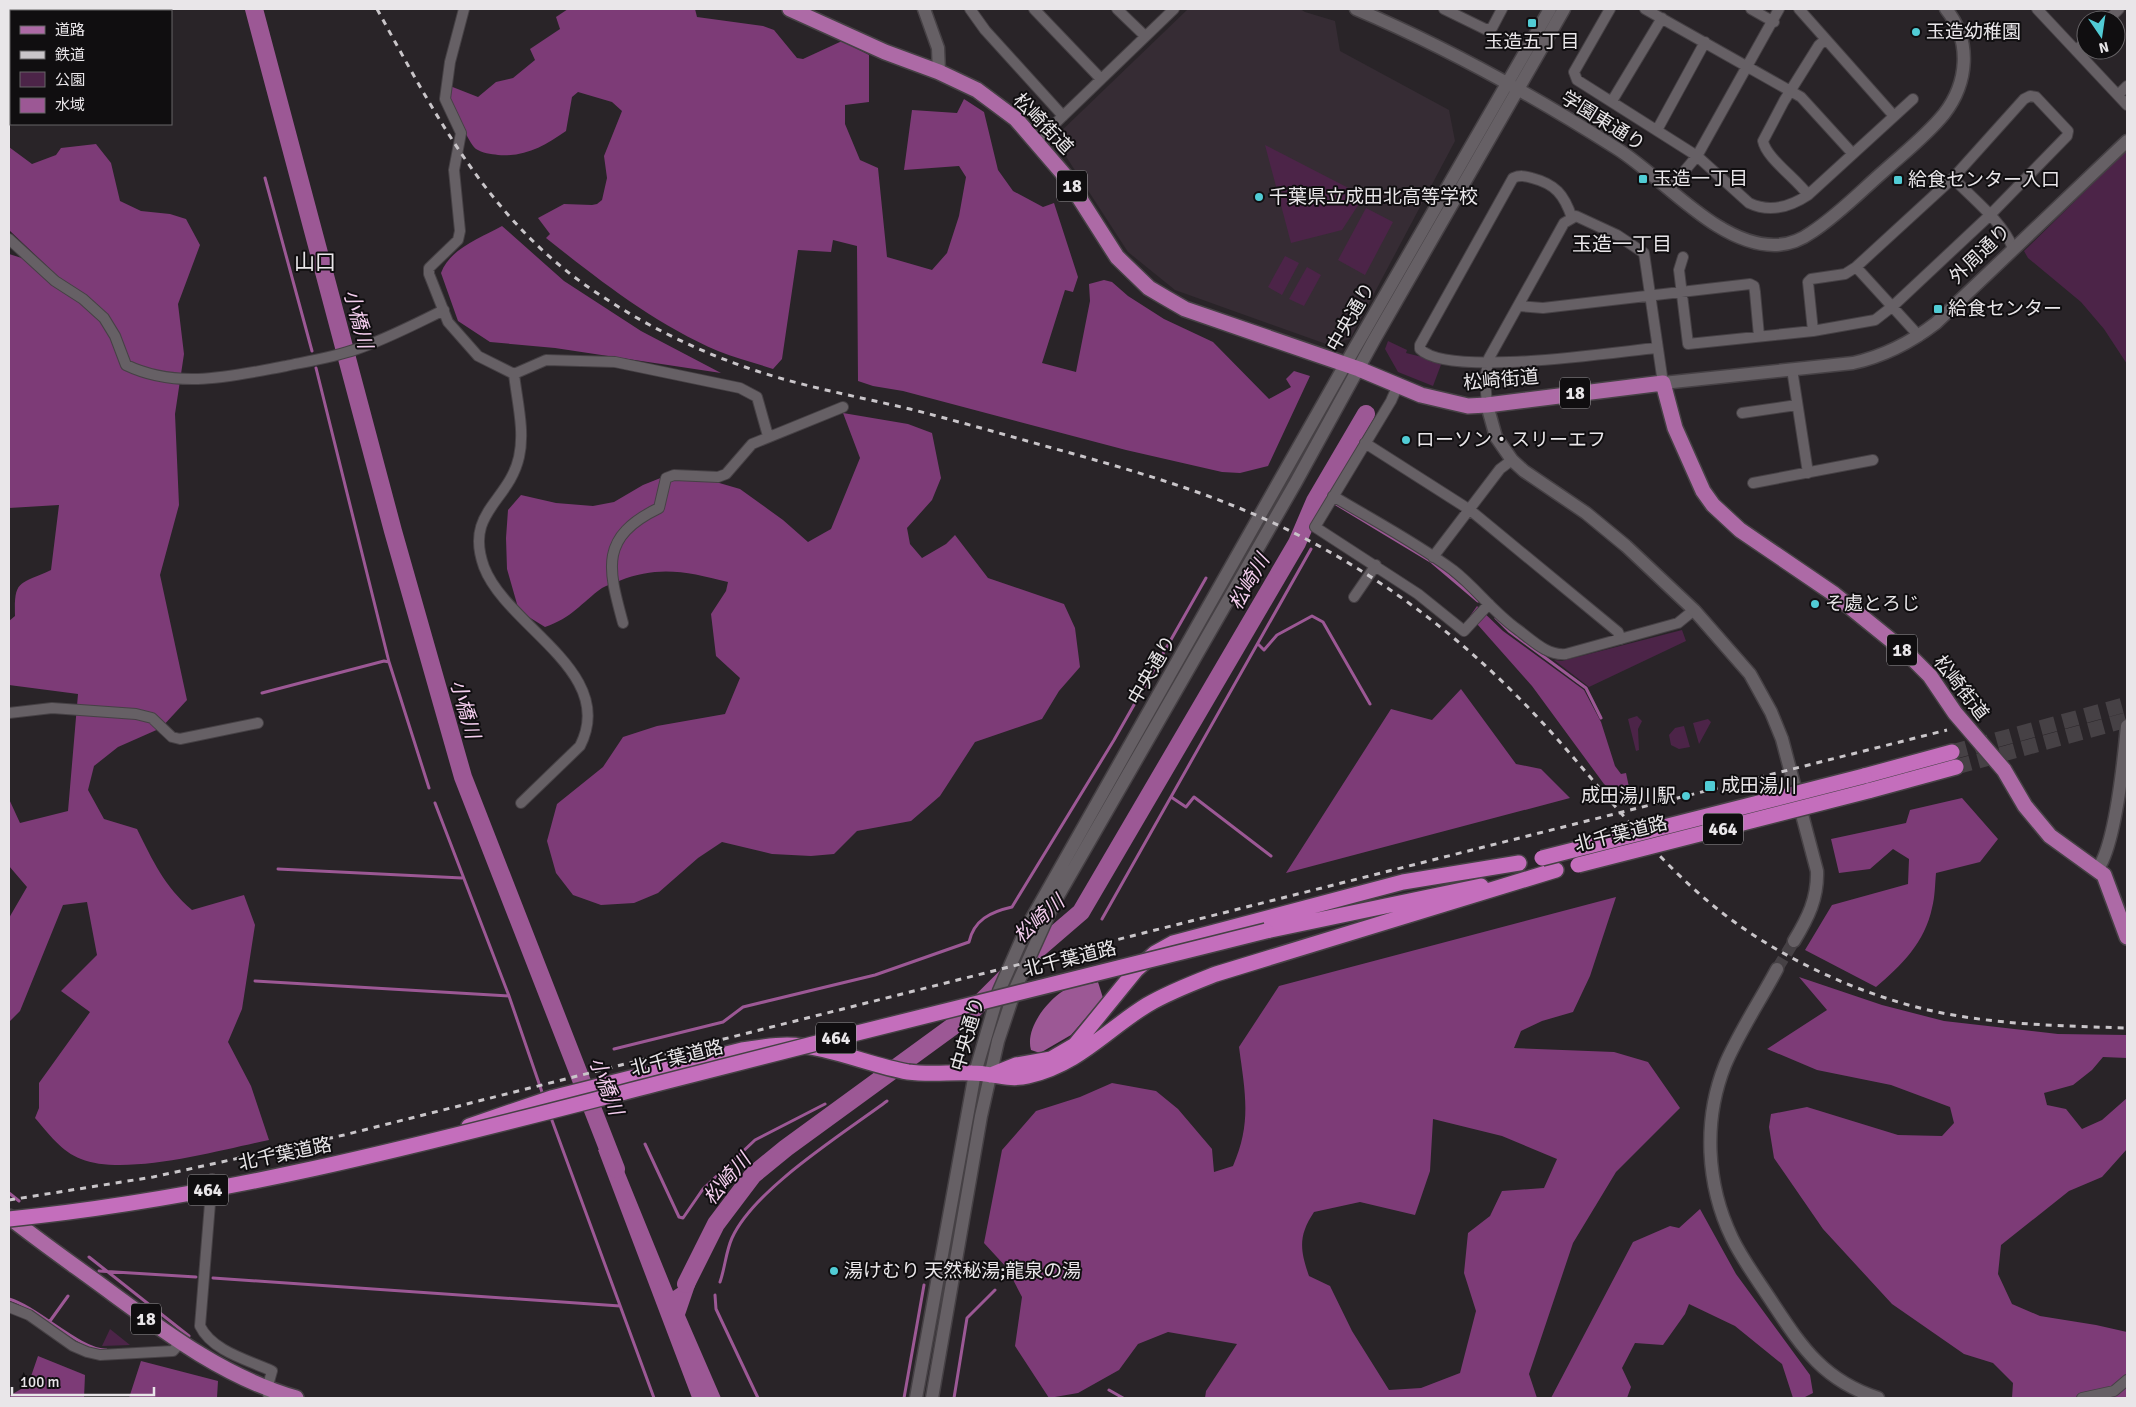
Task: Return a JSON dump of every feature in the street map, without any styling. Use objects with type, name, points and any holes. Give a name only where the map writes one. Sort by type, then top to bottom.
[{"type":"highway","name":"北千葉道路","points":[[9,1218],[218,1188],[406,1148],[938,1012],[1266,925],[1292,925],[1578,865],[1866,783],[1954,760]]},
{"type":"highway","name":"北千葉道路","points":[[1292,925],[1341,909],[1519,863],[1866,783]]},
{"type":"highway","points":[[990,1076],[1016,1065],[1051,1060],[1074,1045],[1136,970],[1155,954],[1173,944],[1266,925],[1403,882],[1519,863]]},
{"type":"highway","points":[[406,1148],[551,1098],[762,1047],[788,1044],[826,1051],[879,1066],[911,1072],[975,1073],[1002,1078],[1027,1077],[1057,1067],[1082,1055],[1108,1032],[1148,1004],[1183,987],[1556,870]]},
{"type":"main road","name":"松崎街道","points":[[790,9],[885,52],[939,72],[977,90],[1016,119],[1037,141],[1082,199],[1117,257],[1149,288],[1185,309],[1352,367],[1421,395],[1450,403],[1487,405],[1663,382],[1674,428],[1703,491],[1713,505],[1740,530],[1834,594],[1908,654],[1930,676],[1955,713],[2004,770],[2025,806],[2050,836],[2097,870],[2107,880],[2127,937]]},
{"type":"main road","name":"18","points":[[9,1218],[180,1343],[268,1393],[296,1398]]},
{"type":"street","points":[[464,9],[450,62],[445,99],[461,133],[454,170],[460,231],[458,240],[429,268],[429,274],[448,322],[478,356],[514,374]]},
{"type":"street","points":[[924,9],[938,48],[939,72]]},
{"type":"street","points":[[970,9],[985,30],[1063,116]]},
{"type":"street","points":[[1034,9],[1101,79]]},
{"type":"street","points":[[1117,9],[1145,36]]},
{"type":"street","points":[[1037,141],[1174,9]]},
{"type":"street","name":"学園東通り","points":[[1356,9],[1406,30],[1512,88],[1617,149],[1725,232],[1740,240],[1756,244],[1776,245],[1799,240],[1825,223],[1940,118],[1960,88],[1964,71],[1961,38],[1957,27],[1946,9]]},
{"type":"street","points":[[1444,9],[1487,30],[1492,28],[1502,9]]},
{"type":"street","name":"中央通り","points":[[1512,88],[1550,9]]},
{"type":"street","name":"中央通り","points":[[932,1398],[981,1116],[990,1076],[992,1039],[999,991],[1028,925],[1512,88],[1564,9]]},
{"type":"street","points":[[1610,9],[1574,72],[1577,80],[1697,156],[1749,203],[1758,207],[1792,205],[1808,195],[1913,99]]},
{"type":"street","points":[[1646,9],[1801,97],[1853,154]]},
{"type":"street","points":[[1751,9],[1774,22]]},
{"type":"street","points":[[1670,188],[1697,156],[1774,22],[1779,9]]},
{"type":"street","points":[[1799,9],[1894,116]]},
{"type":"street","points":[[2037,9],[2076,49]]},
{"type":"street","points":[[1612,101],[1662,18]]},
{"type":"street","points":[[1808,195],[1800,184],[1769,153],[1763,140],[1818,45],[1826,40]]},
{"type":"street","points":[[1657,130],[1705,42]]},
{"type":"street","points":[[2086,60],[2127,105]]},
{"type":"street","points":[[2118,95],[2127,86]]},
{"type":"street","points":[[1683,257],[1678,270],[1688,344],[1813,330],[1874,320],[1893,306],[1989,216],[2067,136],[2068,131],[2036,97],[2030,96],[2024,99],[1953,178],[1856,267],[1845,274],[1811,279],[1808,282],[1813,330]]},
{"type":"street","name":"外周通り","points":[[1663,382],[1871,359],[1902,347],[1936,324],[2013,248],[2127,141]]},
{"type":"street","points":[[1572,218],[1568,206],[1555,187],[1549,182],[1523,175],[1513,178],[1420,345],[1422,351],[1444,358],[1486,364],[1656,348]]},
{"type":"street","points":[[1953,178],[2010,240],[2013,248]]},
{"type":"street","points":[[1663,382],[1656,348],[1644,253],[1617,235],[1581,217],[1572,218],[1564,223],[1486,364],[1487,405],[1496,437],[1512,460],[1524,471],[1586,513],[1694,610],[1750,674],[1771,712],[1782,739],[1817,871],[1818,890],[1813,907],[1794,941]]},
{"type":"street","points":[[9,240],[55,282],[83,300],[104,318],[126,365],[136,370],[173,380],[214,379],[356,350],[444,310]]},
{"type":"street","points":[[1856,267],[1919,336]]},
{"type":"street","points":[[1519,306],[1543,308],[1750,284],[1755,292],[1758,336]]},
{"type":"street","points":[[514,374],[546,360],[615,362],[740,388],[757,397],[768,436]]},
{"type":"street","name":"中央通り","points":[[916,1398],[975,1073],[1054,902],[1352,367]]},
{"type":"street","points":[[1792,369],[1808,473]]},
{"type":"street","points":[[514,374],[521,442],[519,457],[514,473],[486,512],[480,530],[481,558],[488,576],[501,595],[526,624],[562,658],[575,676],[583,692],[587,710],[586,734],[580,746],[521,803]]},
{"type":"street","points":[[1398,385],[1391,401],[1315,527],[1418,594],[1464,630],[1489,604]]},
{"type":"street","points":[[1742,413],[1797,405]]},
{"type":"street","points":[[623,622],[610,569],[613,553],[620,537],[629,527],[658,508],[666,478],[674,475],[718,477],[726,474],[752,444],[843,407]]},
{"type":"street","points":[[1365,444],[1470,510],[1618,632],[1621,640]]},
{"type":"street","points":[[1433,556],[1500,469],[1512,460]]},
{"type":"street","points":[[1753,483],[1872,460]]},
{"type":"street","points":[[1333,496],[1433,556],[1472,585],[1512,625],[1549,652],[1558,655],[1621,640],[1678,623],[1694,610]]},
{"type":"street","points":[[1354,597],[1376,565]]},
{"type":"street","points":[[9,714],[52,708],[136,714],[152,718],[172,737],[180,739],[258,723]]},
{"type":"street","points":[[2097,870],[2103,862],[2108,847],[2124,761],[2127,726]]},
{"type":"street","points":[[1778,969],[1737,1041],[1718,1086],[1710,1135],[1712,1179],[1724,1222],[1740,1253],[1811,1356],[1837,1380],[1878,1398]]},
{"type":"street","points":[[212,1179],[200,1326],[205,1336],[226,1350],[272,1371],[268,1393]]},
{"type":"street","points":[[9,1307],[29,1315],[73,1346],[87,1352],[100,1354],[173,1351],[180,1343]]},
{"type":"street","points":[[2082,1398],[2114,1391],[2127,1380]]},
{"type":"shaded area","points":[[568,9],[695,9],[697,17],[763,26],[774,30],[797,58],[803,59],[842,41],[869,55],[869,102],[845,105],[845,124],[860,160],[878,168],[887,257],[932,270],[947,253],[959,216],[966,177],[959,166],[904,170],[912,110],[957,113],[964,99],[984,112],[998,170],[1013,191],[1043,207],[1054,203],[1078,277],[1073,292],[1065,290],[1042,363],[1076,372],[1090,301],[1089,284],[1104,280],[1112,282],[1128,296],[1164,319],[1213,342],[1269,399],[1291,387],[1286,379],[1294,371],[1310,376],[1268,466],[1240,473],[1222,472],[1126,450],[903,391],[873,386],[858,381],[857,246],[833,240],[831,252],[798,250],[782,359],[773,369],[718,351],[672,328],[628,300],[546,238],[550,234],[538,218],[564,204],[592,205],[602,200],[607,178],[604,156],[622,111],[612,102],[578,92],[572,97],[566,131],[526,152],[498,155],[478,150],[474,147],[453,109],[450,86],[478,97],[496,82],[513,78],[535,60],[530,49],[560,29],[556,17]]},
{"type":"shaded area","name":"千葉県立成田北高等学校","points":[[1188,9],[1300,9],[1335,21],[1340,51],[1449,110],[1455,141],[1350,339],[1329,345],[1175,290],[1128,252],[1054,138]]},
{"type":"shaded area","points":[[96,144],[111,163],[120,201],[141,211],[170,214],[186,219],[200,245],[178,304],[184,354],[175,414],[179,505],[160,575],[187,700],[161,728],[118,747],[94,766],[88,790],[104,819],[137,829],[167,882],[192,910],[244,895],[255,925],[242,1009],[228,1042],[251,1086],[269,1140],[174,1160],[122,1165],[100,1164],[74,1156],[56,1142],[35,1118],[39,1108],[39,1083],[90,1012],[61,991],[97,955],[87,902],[63,905],[20,1011],[9,1022],[9,918],[27,887],[9,866],[9,799],[20,823],[68,811],[78,694],[9,685],[9,621],[15,616],[16,595],[18,589],[25,581],[51,570],[59,505],[9,508],[9,254],[47,266],[9,230],[9,147],[32,164],[56,155],[61,148]]},
{"type":"shaded area","points":[[502,226],[564,281],[641,331],[721,373],[555,348],[490,342],[458,321],[441,273],[445,264],[459,250]]},
{"type":"shaded area","points":[[843,413],[908,424],[932,433],[941,478],[932,500],[907,528],[910,544],[922,558],[946,544],[955,535],[988,578],[1064,604],[1075,628],[1080,667],[1059,691],[1042,719],[975,742],[940,796],[911,821],[857,831],[834,854],[811,856],[772,854],[722,842],[698,858],[658,893],[634,903],[601,905],[573,895],[556,873],[547,841],[557,804],[603,767],[623,737],[657,726],[725,714],[740,678],[716,656],[711,614],[726,591],[728,582],[700,575],[674,572],[647,573],[634,576],[602,588],[569,615],[545,627],[519,611],[507,569],[506,538],[508,510],[521,495],[556,503],[593,506],[614,502],[643,485],[678,471],[740,489],[783,520],[808,542],[831,529],[860,458]]},
{"type":"shaded area","points":[[1477,606],[1503,631],[1584,690],[1601,722],[1615,766],[1621,774],[1626,773],[1629,787],[1611,790],[1604,784],[1532,686],[1470,616]]},
{"type":"shaded area","points":[[1461,689],[1516,764],[1541,769],[1570,798],[1286,873],[1391,709],[1432,720]]},
{"type":"shaded area","points":[[1962,798],[1998,839],[1980,862],[1936,873],[1933,904],[1924,932],[1911,952],[1894,971],[1876,987],[1805,950],[1832,905],[1908,884],[1909,859],[1893,849],[1870,869],[1839,873],[1831,839],[1906,823],[1910,810]]},
{"type":"shaded area","points":[[1616,897],[1590,976],[1573,1012],[1542,1021],[1521,1031],[1514,1048],[1614,1052],[1648,1062],[1680,1108],[1616,1172],[1573,1243],[1529,1374],[1537,1398],[1205,1398],[1206,1391],[1237,1344],[1168,1332],[1138,1344],[1119,1370],[1078,1393],[1049,1398],[1015,1346],[1022,1297],[1007,1268],[984,1243],[1002,1150],[1036,1111],[1080,1097],[1112,1083],[1156,1091],[1178,1109],[1212,1149],[1214,1172],[1233,1166],[1243,1136],[1245,1121],[1245,1093],[1239,1047],[1279,986]],"holes":[[[1433,1119],[1502,1136],[1557,1159],[1544,1188],[1502,1191],[1490,1216],[1468,1233],[1464,1273],[1476,1311],[1460,1373],[1421,1388],[1389,1390],[1352,1331],[1330,1286],[1309,1276],[1302,1251],[1305,1228],[1314,1212],[1360,1202],[1415,1215],[1430,1171]]]},
{"type":"shaded area","points":[[1799,977],[1882,1005],[1944,1021],[2058,1034],[2127,1035],[2127,1058],[2103,1057],[2092,1070],[2073,1085],[2044,1093],[2047,1105],[2066,1109],[2082,1129],[2102,1120],[2127,1098],[2127,1149],[2102,1177],[2069,1191],[2001,1245],[1998,1274],[2012,1304],[2040,1316],[2127,1332],[2127,1398],[2012,1398],[2013,1383],[1993,1363],[1964,1354],[1892,1304],[1823,1229],[1774,1158],[1769,1127],[1771,1114],[1807,1107],[1898,1135],[1942,1136],[1954,1123],[1950,1107],[1891,1085],[1817,1070],[1767,1049],[1827,1010]]},
{"type":"shaded area","points":[[1700,1209],[1736,1274],[1810,1375],[1813,1393],[1803,1398],[1793,1398],[1782,1364],[1735,1326],[1689,1304],[1685,1314],[1663,1345],[1635,1343],[1622,1368],[1631,1387],[1627,1398],[1551,1398],[1633,1242],[1670,1226],[1679,1228]]},
{"type":"shaded area","points":[[38,1356],[85,1375],[84,1398],[9,1398],[9,1396],[28,1385]]},
{"type":"shaded area","points":[[141,1361],[218,1381],[217,1398],[129,1398]]},
{"type":"green space","points":[[1265,145],[1364,196],[1342,230],[1291,243]]},
{"type":"green space","points":[[2127,150],[2127,364],[2104,329],[2081,302],[2028,258],[2024,251]]},
{"type":"green space","points":[[1366,208],[1393,222],[1365,275],[1338,260]]},
{"type":"green space","points":[[1285,256],[1299,263],[1282,295],[1268,287]]},
{"type":"green space","points":[[1307,267],[1321,275],[1304,306],[1289,299]]},
{"type":"green space","points":[[1388,341],[1407,350],[1406,353],[1442,362],[1433,386],[1398,372],[1385,349]]},
{"type":"green space","points":[[1682,630],[1686,641],[1589,687],[1554,660],[1562,661]]},
{"type":"green space","points":[[1637,716],[1642,721],[1638,729],[1639,750],[1636,751],[1628,719]]},
{"type":"green space","points":[[1708,719],[1711,722],[1699,744],[1693,723]]},
{"type":"green space","points":[[1684,726],[1690,747],[1679,749],[1671,745],[1669,735],[1675,728]]},
{"type":"green space","points":[[110,1329],[130,1345],[102,1346]]},
{"type":"water","points":[[1098,982],[1103,998],[1071,1035],[1040,1053],[1031,1050],[1031,1033],[1034,1025],[1050,1002],[1067,989]]},
{"type":"water","points":[[614,1146],[673,1291],[679,1287],[696,1245],[698,1277],[685,1315],[721,1398],[692,1398],[598,1150]]},
{"type":"waterway","name":"小橋川","points":[[254,9],[393,531],[463,777],[616,1169]]},
{"type":"waterway","points":[[265,178],[312,351]]},
{"type":"waterway","points":[[316,368],[389,662]]},
{"type":"waterway","name":"松崎川","points":[[686,1284],[716,1224],[753,1175],[786,1148],[967,1016],[1010,973],[1081,912],[1297,543],[1315,501],[1366,414]]},
{"type":"waterway","points":[[1336,504],[1432,562],[1478,601]]},
{"type":"waterway","points":[[1102,919],[1311,549]]},
{"type":"waterway","points":[[614,1049],[723,1022],[743,1007],[875,975],[969,942],[971,934],[984,918],[997,911],[1012,907],[1114,740],[1206,578]]},
{"type":"waterway","points":[[1258,644],[1264,650],[1277,635],[1312,616],[1323,622],[1370,704]]},
{"type":"waterway","points":[[1496,618],[1509,631],[1586,688],[1601,718]]},
{"type":"waterway","points":[[262,693],[384,661],[389,662],[429,788]]},
{"type":"waterway","points":[[1171,797],[1186,807],[1194,797],[1271,856]]},
{"type":"waterway","points":[[435,803],[509,996],[543,1095]]},
{"type":"waterway","points":[[278,869],[462,878]]},
{"type":"waterway","points":[[255,981],[509,996]]},
{"type":"waterway","points":[[720,1282],[732,1238],[743,1219],[759,1200],[825,1145],[887,1101]]},
{"type":"waterway","points":[[645,1144],[679,1217],[683,1218],[703,1189],[755,1140],[825,1104]]},
{"type":"waterway","points":[[550,1115],[654,1398]]},
{"type":"waterway","points":[[9,1193],[19,1201]]},
{"type":"waterway","points":[[89,1257],[189,1336]]},
{"type":"waterway","points":[[99,1271],[196,1277]]},
{"type":"waterway","points":[[213,1278],[620,1306]]},
{"type":"waterway","points":[[904,1398],[924,1285]]},
{"type":"waterway","points":[[954,1398],[967,1318],[995,1290]]},
{"type":"waterway","points":[[715,1295],[716,1309],[758,1398]]},
{"type":"waterway","points":[[50,1321],[68,1296]]},
{"type":"waterway","points":[[9,1299],[32,1310],[84,1344],[106,1350]]},
{"type":"waterway","points":[[1109,1390],[1123,1398]]},
{"type":"tunnel","points":[[1952,752],[2127,704]]},
{"type":"tunnel","points":[[1956,767],[2127,720]]},
{"type":"tunnel","points":[[1777,969],[1794,941]]},
{"type":"railway","points":[[377,9],[446,130],[499,204],[530,238],[564,269],[603,297],[637,318],[708,353],[765,374],[931,414],[1103,462],[1190,489],[1274,523],[1337,556],[1371,577],[1404,599],[1466,649],[1524,703],[1647,842],[1688,884],[1734,922],[1788,956],[1847,984],[1907,1005],[1937,1012],[1984,1020],[2127,1028]]},
{"type":"railway","points":[[9,1200],[153,1177],[344,1135],[1947,730]]},
{"type":"place","name":"玉造五丁目","points":[[1532,23]]},
{"type":"place","name":"玉造幼稚園","points":[[1916,32]]},
{"type":"place","name":"玉造一丁目","points":[[1643,179]]},
{"type":"place","name":"給食センター入口","points":[[1898,180]]},
{"type":"place","name":"千葉県立成田北高等学校","points":[[1259,197]]},
{"type":"place","name":"給食センター","points":[[1938,309]]},
{"type":"place","name":"ローソン・スリーエフ","points":[[1406,440]]},
{"type":"place","name":"そ處とろじ","points":[[1815,604]]},
{"type":"place","name":"成田湯川","points":[[1710,786]]},
{"type":"place","name":"成田湯川駅","points":[[1686,796]]},
{"type":"place","name":"湯けむり 天然秘湯;龍泉の湯","points":[[834,1271]]},
{"type":"district","name":"玉造一丁目","points":[[1622,244]]},
{"type":"district","name":"山口","points":[[315,262]]}]
